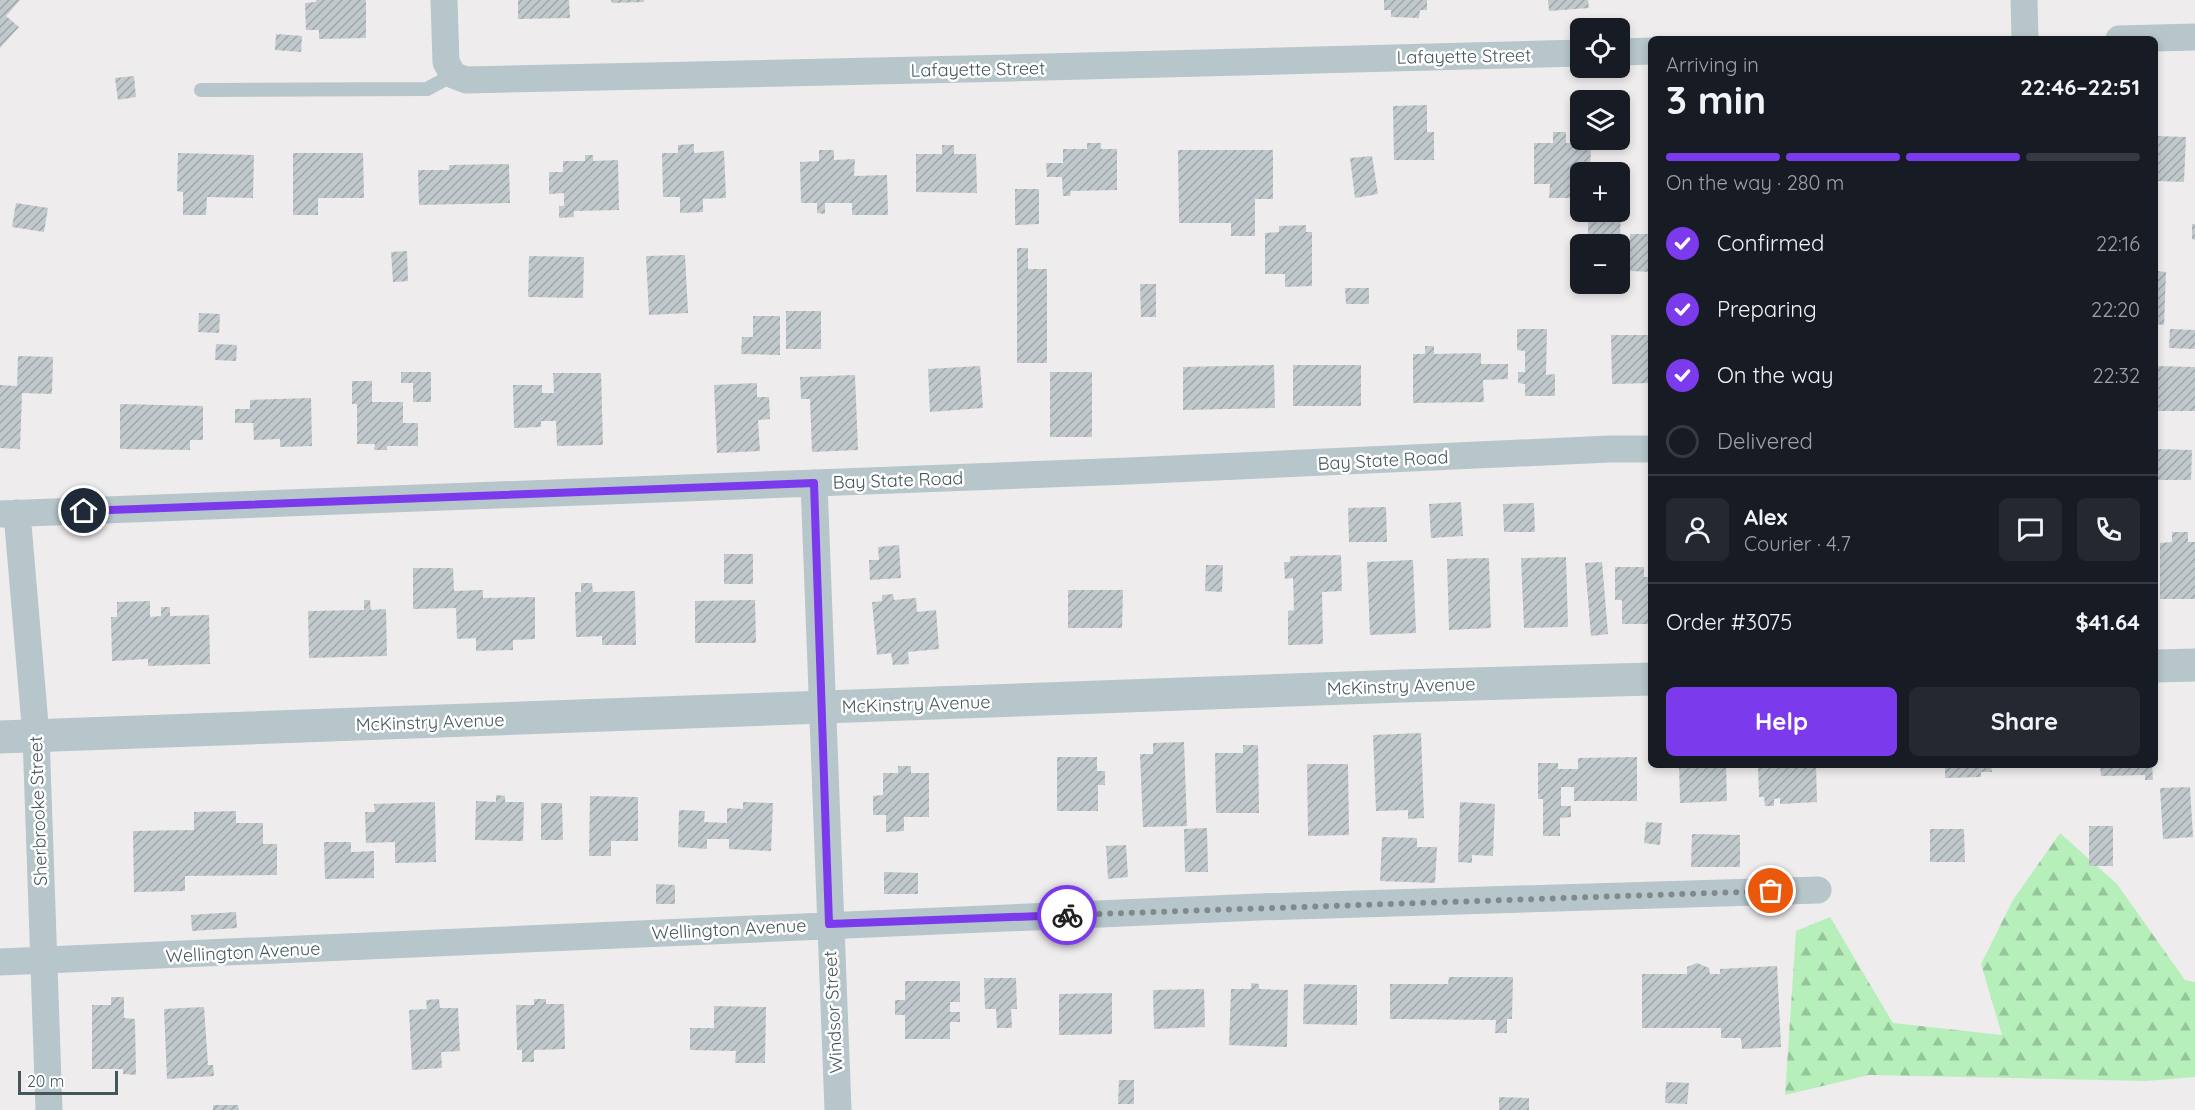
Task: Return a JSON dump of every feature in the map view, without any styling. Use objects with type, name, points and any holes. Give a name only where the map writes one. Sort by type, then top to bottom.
[{"type":"street","points":[[444,0],[446,62],[453,75]]},
{"type":"street","points":[[2024,0],[2025,36]]},
{"type":"street","points":[[2158,38],[2195,37]]},
{"type":"street","points":[[1630,52],[1648,51]]},
{"type":"street","name":"Lafayette Street","points":[[453,75],[459,79],[475,80],[1570,53]]},
{"type":"street","name":"Bay State Road","points":[[9,514],[1648,449]]},
{"type":"street","name":"Windsor Street","points":[[814,483],[829,924],[838,1110]]},
{"type":"street","name":"Sherbrooke Street","points":[[9,514],[36,736],[49,1110]]},
{"type":"street","points":[[2158,666],[2195,665]]},
{"type":"street","name":"McKinstry Avenue","points":[[0,737],[1390,686],[1648,680]]},
{"type":"street","name":"Wellington Avenue","points":[[0,962],[829,924],[1259,907],[1818,890]]},
{"type":"lane","points":[[201,90],[427,89],[453,75]]},
{"type":"green space","points":[[2060,833],[2117,884],[2185,980],[2195,982],[2195,1077],[2146,1081],[1869,1075],[1785,1095],[1796,931],[1830,917],[1893,1023],[2002,1035],[1981,964],[2013,900]]},
{"type":"building","points":[[0,0],[20,0],[6,16],[19,27],[0,48]]},
{"type":"building","points":[[316,0],[366,0],[366,38],[319,39],[319,30],[306,30],[305,3],[316,2]]},
{"type":"building","points":[[518,0],[569,0],[570,18],[518,19]]},
{"type":"building","points":[[611,0],[644,0],[644,2],[612,3]]},
{"type":"building","points":[[1384,0],[1427,0],[1427,10],[1420,10],[1419,18],[1391,17],[1391,10],[1384,10]]},
{"type":"building","points":[[1548,0],[1588,0],[1589,8],[1549,11]]},
{"type":"building","points":[[276,34],[302,36],[301,52],[275,50]]},
{"type":"building","points":[[134,76],[136,97],[118,100],[115,78]]},
{"type":"building","points":[[1427,105],[1427,132],[1434,132],[1434,160],[1394,160],[1393,106]]},
{"type":"building","points":[[1553,132],[1566,132],[1566,143],[1570,143],[1570,150],[1591,150],[1590,162],[1570,162],[1570,198],[1549,198],[1550,184],[1534,184],[1534,143],[1553,143]]},
{"type":"building","points":[[2158,136],[2186,137],[2184,182],[2158,181]]},
{"type":"building","points":[[1087,143],[1101,143],[1101,149],[1117,149],[1117,190],[1071,191],[1070,196],[1063,196],[1062,177],[1047,177],[1046,163],[1063,163],[1063,149],[1087,149]]},
{"type":"building","points":[[694,144],[694,153],[724,151],[726,198],[703,199],[703,212],[680,213],[680,197],[663,197],[662,153],[678,153],[678,145]]},
{"type":"building","points":[[942,145],[954,145],[954,154],[976,154],[977,193],[916,192],[916,154],[942,154]]},
{"type":"building","points":[[819,150],[834,150],[834,160],[855,159],[854,176],[887,175],[888,215],[852,215],[852,203],[825,203],[825,214],[817,213],[817,203],[801,203],[800,162],[819,161]]},
{"type":"building","points":[[1178,150],[1273,150],[1273,199],[1255,199],[1255,236],[1231,236],[1231,223],[1179,223]]},
{"type":"building","points":[[178,153],[254,155],[253,198],[207,197],[206,215],[183,215],[183,192],[177,191]]},
{"type":"building","points":[[293,153],[363,153],[364,198],[318,198],[318,215],[293,215]]},
{"type":"building","points":[[585,155],[593,155],[593,161],[618,160],[619,210],[574,211],[574,217],[559,218],[559,206],[564,206],[564,193],[549,194],[549,172],[563,172],[563,161],[585,161]]},
{"type":"building","points":[[1372,156],[1378,194],[1355,198],[1350,158]]},
{"type":"building","points":[[509,164],[510,203],[419,205],[418,170],[449,170],[449,165]]},
{"type":"building","points":[[1015,189],[1039,189],[1039,224],[1015,225]]},
{"type":"building","points":[[16,203],[48,208],[44,232],[12,227]]},
{"type":"building","points":[[1588,222],[1621,222],[1620,234],[1588,234]]},
{"type":"building","points":[[2192,224],[2195,224],[2195,240],[2192,239]]},
{"type":"building","points":[[1306,225],[1306,232],[1312,232],[1312,286],[1285,287],[1285,274],[1265,274],[1265,233],[1279,232],[1279,226]]},
{"type":"building","points":[[1630,234],[1648,234],[1648,272],[1630,271]]},
{"type":"building","points":[[1017,248],[1028,248],[1028,269],[1047,269],[1047,363],[1017,363]]},
{"type":"building","points":[[407,251],[408,281],[393,282],[391,252]]},
{"type":"building","points":[[685,255],[688,313],[649,315],[646,256]]},
{"type":"building","points":[[529,256],[584,257],[583,298],[528,297]]},
{"type":"building","points":[[2158,271],[2166,272],[2164,325],[2158,324]]},
{"type":"building","points":[[1140,284],[1156,284],[1156,317],[1141,317]]},
{"type":"building","points":[[1345,288],[1369,288],[1369,304],[1346,304]]},
{"type":"building","points":[[786,311],[821,311],[821,349],[786,349]]},
{"type":"building","points":[[199,313],[220,314],[219,333],[198,332]]},
{"type":"building","points":[[753,316],[780,316],[780,355],[741,354],[742,337],[753,337]]},
{"type":"building","points":[[1517,329],[1547,329],[1546,375],[1555,374],[1555,396],[1525,396],[1525,384],[1518,383],[1518,372],[1525,372],[1525,351],[1517,350]]},
{"type":"building","points":[[2170,329],[2195,330],[2195,349],[2169,348]]},
{"type":"building","points":[[1611,335],[1648,335],[1648,383],[1612,384]]},
{"type":"building","points":[[216,344],[237,345],[236,361],[215,360]]},
{"type":"building","points":[[1425,346],[1434,346],[1434,354],[1481,353],[1481,364],[1508,364],[1508,379],[1483,380],[1484,402],[1413,403],[1413,354],[1425,354]]},
{"type":"building","points":[[18,356],[53,357],[52,394],[22,393],[20,449],[0,448],[0,385],[17,386]]},
{"type":"building","points":[[1274,365],[1275,408],[1183,410],[1183,367]]},
{"type":"building","points":[[1293,365],[1361,365],[1361,406],[1293,406]]},
{"type":"building","points":[[980,366],[983,408],[930,412],[928,369]]},
{"type":"building","points":[[2158,366],[2195,367],[2195,411],[2158,411]]},
{"type":"building","points":[[401,372],[431,372],[431,402],[413,402],[413,383],[401,383]]},
{"type":"building","points":[[1050,372],[1092,372],[1092,437],[1050,437]]},
{"type":"building","points":[[553,373],[601,373],[603,445],[557,446],[556,421],[541,421],[541,427],[514,428],[513,385],[542,385],[542,393],[554,393]]},
{"type":"building","points":[[855,375],[858,450],[812,452],[810,399],[801,399],[800,377]]},
{"type":"building","points":[[352,381],[372,381],[372,402],[403,402],[403,423],[418,423],[418,446],[387,446],[387,450],[374,450],[375,444],[357,444],[357,404],[352,404]]},
{"type":"building","points":[[757,383],[757,397],[769,397],[770,419],[758,420],[760,451],[717,453],[714,385]]},
{"type":"building","points":[[311,398],[312,446],[280,447],[280,439],[254,440],[253,423],[235,423],[235,409],[250,409],[250,400]]},
{"type":"building","points":[[120,404],[203,406],[203,440],[190,440],[190,450],[120,449]]},
{"type":"building","points":[[2158,449],[2192,450],[2191,480],[2158,480]]},
{"type":"building","points":[[1461,502],[1463,536],[1431,538],[1429,504]]},
{"type":"building","points":[[1534,503],[1535,532],[1504,532],[1503,504]]},
{"type":"building","points":[[1386,507],[1387,542],[1349,542],[1348,508]]},
{"type":"building","points":[[2172,532],[2188,532],[2188,542],[2195,542],[2195,599],[2160,599],[2160,543],[2172,542]]},
{"type":"building","points":[[899,545],[901,578],[870,580],[869,560],[879,560],[878,547]]},
{"type":"building","points":[[724,554],[753,554],[753,584],[724,584]]},
{"type":"building","points":[[1341,555],[1342,591],[1322,592],[1323,644],[1288,645],[1288,611],[1294,610],[1293,578],[1285,579],[1284,562],[1290,562],[1290,556]]},
{"type":"building","points":[[1566,557],[1568,627],[1524,628],[1521,558]]},
{"type":"building","points":[[1489,558],[1491,628],[1449,630],[1447,559]]},
{"type":"building","points":[[1413,560],[1416,633],[1370,635],[1367,562]]},
{"type":"building","points":[[1602,562],[1608,634],[1591,636],[1585,563]]},
{"type":"building","points":[[1206,565],[1223,565],[1222,592],[1205,591]]},
{"type":"building","points":[[1615,567],[1644,567],[1644,577],[1648,577],[1648,624],[1622,624],[1622,600],[1615,600]]},
{"type":"building","points":[[413,568],[453,568],[454,591],[483,590],[483,598],[535,597],[535,639],[513,640],[513,650],[476,651],[476,638],[457,639],[456,608],[413,609]]},
{"type":"building","points":[[581,583],[592,583],[593,592],[635,591],[636,645],[602,645],[602,636],[576,637],[575,592],[581,592]]},
{"type":"building","points":[[1068,590],[1123,590],[1122,628],[1068,628]]},
{"type":"building","points":[[893,594],[894,600],[916,598],[917,612],[936,610],[939,649],[908,652],[909,664],[893,665],[891,653],[877,655],[872,602],[882,601],[882,595]]},
{"type":"building","points":[[364,600],[370,600],[371,610],[386,609],[387,656],[309,658],[308,611],[364,610]]},
{"type":"building","points":[[755,600],[756,643],[695,643],[695,601]]},
{"type":"building","points":[[150,601],[150,617],[161,616],[161,607],[170,607],[170,616],[209,615],[210,664],[148,666],[148,659],[112,661],[111,617],[117,617],[117,602]]},
{"type":"building","points":[[1421,733],[1424,818],[1408,819],[1408,810],[1376,811],[1373,735]]},
{"type":"building","points":[[1184,742],[1187,826],[1143,827],[1140,754],[1153,754],[1153,743]]},
{"type":"building","points":[[1243,745],[1258,745],[1259,813],[1216,813],[1215,753],[1243,753]]},
{"type":"building","points":[[1057,757],[1097,757],[1097,771],[1105,771],[1105,785],[1098,785],[1098,811],[1057,811]]},
{"type":"building","points":[[1637,757],[1637,801],[1574,801],[1574,787],[1561,787],[1561,806],[1571,806],[1571,817],[1560,818],[1560,836],[1543,836],[1543,799],[1538,799],[1538,763],[1558,763],[1558,769],[1578,769],[1578,758]]},
{"type":"building","points":[[1307,764],[1348,764],[1349,835],[1308,836]]},
{"type":"building","points":[[898,766],[911,766],[911,773],[929,773],[929,817],[904,817],[904,831],[886,832],[886,815],[873,815],[873,796],[883,795],[883,773],[898,773]]},
{"type":"building","points":[[1679,768],[1726,768],[1727,801],[1680,803]]},
{"type":"building","points":[[1758,768],[1816,768],[1817,802],[1780,804],[1780,798],[1774,799],[1774,806],[1765,806],[1764,797],[1759,797]]},
{"type":"building","points":[[1945,768],[1991,768],[1992,772],[1981,772],[1981,777],[1945,778]]},
{"type":"building","points":[[2100,768],[2152,768],[2153,780],[2145,780],[2145,775],[2101,776]]},
{"type":"building","points":[[2190,787],[2193,837],[2163,839],[2160,788]]},
{"type":"building","points":[[496,795],[505,796],[505,802],[524,802],[523,841],[475,840],[476,801],[496,802]]},
{"type":"building","points":[[590,796],[638,797],[638,841],[611,841],[611,856],[589,856]]},
{"type":"building","points":[[435,802],[436,862],[395,863],[395,842],[366,843],[365,812],[375,812],[374,804]]},
{"type":"building","points":[[743,802],[773,803],[771,851],[729,849],[729,839],[707,839],[707,849],[678,847],[679,810],[705,811],[704,822],[727,823],[727,808],[743,809]]},
{"type":"building","points":[[1460,802],[1495,804],[1493,856],[1472,855],[1472,863],[1458,862]]},
{"type":"building","points":[[541,803],[562,803],[563,840],[541,840]]},
{"type":"building","points":[[236,811],[236,823],[263,823],[263,844],[277,844],[277,875],[185,876],[185,891],[134,892],[133,831],[194,830],[194,812]]},
{"type":"building","points":[[1646,822],[1662,823],[1660,845],[1644,843]]},
{"type":"building","points":[[2089,826],[2113,826],[2113,866],[2089,866]]},
{"type":"building","points":[[1207,828],[1208,872],[1185,872],[1184,829]]},
{"type":"building","points":[[1930,829],[1964,829],[1965,862],[1930,862]]},
{"type":"building","points":[[1692,834],[1740,835],[1740,867],[1691,867]]},
{"type":"building","points":[[1382,837],[1417,838],[1417,847],[1437,847],[1435,883],[1380,881]]},
{"type":"building","points":[[324,842],[351,842],[351,852],[374,851],[374,878],[325,879]]},
{"type":"building","points":[[1126,845],[1128,877],[1108,879],[1106,846]]},
{"type":"building","points":[[884,872],[918,873],[918,894],[884,894]]},
{"type":"building","points":[[656,884],[675,885],[675,904],[656,904]]},
{"type":"building","points":[[236,912],[237,928],[192,931],[191,915]]},
{"type":"building","points":[[1697,963],[1709,968],[1710,974],[1720,974],[1720,969],[1777,966],[1781,1047],[1742,1049],[1741,1038],[1721,1038],[1721,1028],[1642,1028],[1642,974],[1687,974],[1687,967]]},
{"type":"building","points":[[1449,977],[1513,977],[1512,1019],[1507,1019],[1507,1033],[1495,1033],[1496,1020],[1390,1019],[1390,984],[1448,984]]},
{"type":"building","points":[[984,978],[1016,978],[1017,1009],[1011,1009],[1012,1028],[997,1028],[996,1009],[985,1009]]},
{"type":"building","points":[[905,981],[960,981],[960,1002],[950,1002],[950,1012],[960,1012],[960,1022],[950,1022],[950,1039],[905,1039],[905,1015],[895,1015],[895,1000],[905,1000]]},
{"type":"building","points":[[1251,983],[1259,984],[1259,989],[1288,990],[1287,1047],[1229,1045],[1231,989],[1251,989]]},
{"type":"building","points":[[1304,984],[1357,985],[1357,1025],[1303,1024]]},
{"type":"building","points":[[1204,989],[1205,1027],[1154,1029],[1153,990]]},
{"type":"building","points":[[1112,993],[1112,1034],[1059,1035],[1059,994]]},
{"type":"building","points":[[111,997],[124,997],[124,1018],[135,1019],[136,1075],[123,1074],[123,1069],[92,1069],[92,1005],[111,1005]]},
{"type":"building","points":[[439,999],[440,1008],[458,1008],[460,1051],[441,1052],[442,1068],[412,1070],[409,1010],[427,1009],[426,1000]]},
{"type":"building","points":[[534,999],[546,999],[546,1004],[564,1004],[565,1049],[534,1050],[534,1062],[522,1062],[522,1050],[517,1050],[516,1005],[534,1005]]},
{"type":"building","points":[[714,1006],[766,1007],[765,1063],[735,1063],[736,1051],[690,1050],[690,1028],[714,1028]]},
{"type":"building","points":[[204,1007],[208,1065],[213,1065],[214,1076],[167,1079],[164,1009]]},
{"type":"building","points":[[1119,1080],[1134,1080],[1134,1104],[1118,1104]]},
{"type":"building","points":[[1666,1082],[1689,1083],[1687,1104],[1665,1103]]},
{"type":"building","points":[[1499,1097],[1529,1098],[1529,1110],[1499,1110]]},
{"type":"building","points":[[213,1105],[238,1105],[239,1110],[213,1110]]},
{"type":"way so far","points":[[1067,915],[1771,891]]},
{"type":"route","points":[[84,511],[814,483],[829,924],[1067,915]]}]
